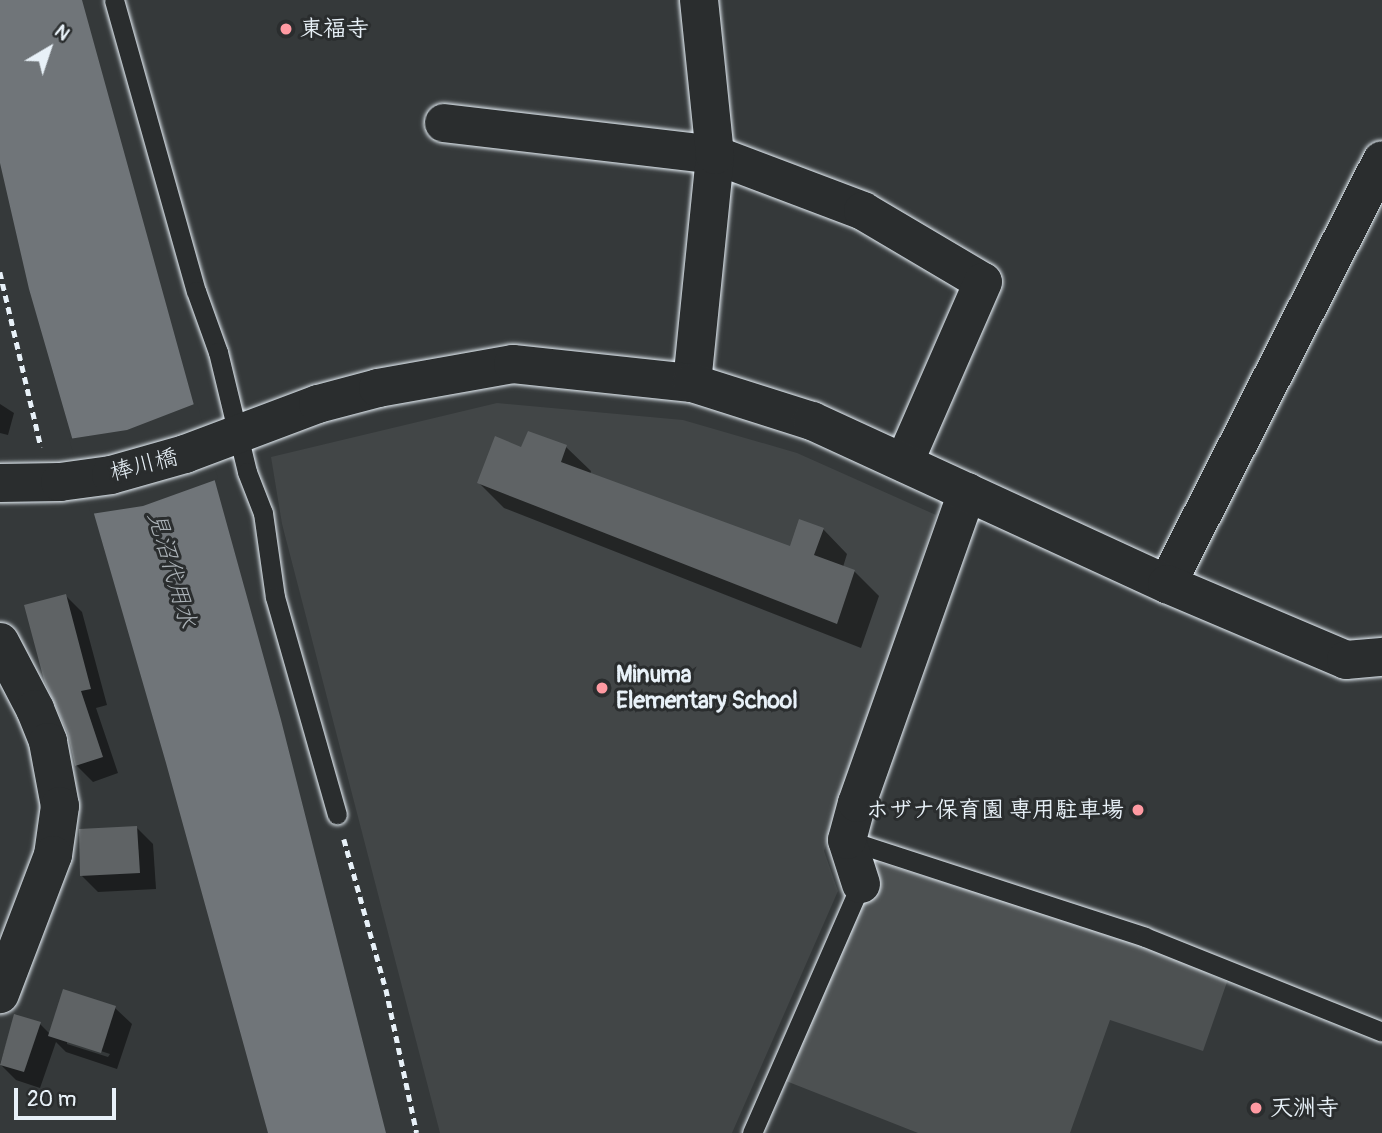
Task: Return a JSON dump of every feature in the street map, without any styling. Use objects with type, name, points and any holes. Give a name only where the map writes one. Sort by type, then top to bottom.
[{"type":"street","points":[[691,383],[715,155],[699,0]]},
{"type":"street","points":[[443,123],[715,155],[863,211],[983,282],[904,463]]},
{"type":"street","points":[[1167,584],[1382,161]]},
{"type":"street","name":"棒川橋","points":[[0,483],[53,482],[111,475],[155,464],[318,404],[378,388],[513,365],[691,383],[811,421],[1167,584],[1364,658],[1382,680]]},
{"type":"street","points":[[861,884],[847,840],[923,610],[967,492]]},
{"type":"street","points":[[0,642],[44,731],[54,765],[60,806],[53,855],[0,994]]},
{"type":"lane","points":[[114,0],[196,291],[218,352],[232,435],[263,513],[275,597],[337,814]]},
{"type":"lane","points":[[847,840],[1145,937],[1382,1032]]},
{"type":"lane","points":[[752,1133],[861,884]]},
{"type":"path","points":[[0,272],[53,482]]},
{"type":"path","points":[[337,814],[386,989],[417,1133]]},
{"type":"shaded area","name":"Minuma Elementary School","points":[[497,403],[683,420],[797,453],[936,515],[824,851],[838,891],[732,1133],[440,1133],[282,524],[271,457]]},
{"type":"shaded area","points":[[878,862],[1144,944],[1227,982],[1203,1051],[1110,1020],[1070,1133],[918,1133],[786,1081]]},
{"type":"water","name":"見沼代用水","points":[[0,0],[82,0],[281,720],[386,1133],[268,1133],[166,763],[29,289],[0,163]]},
{"type":"pier","points":[[197,403],[218,479],[143,506],[91,514],[69,439],[127,430]]},
{"type":"building","points":[[528,431],[567,445],[561,462],[790,546],[799,519],[824,528],[814,555],[855,570],[837,624],[477,483],[495,436],[521,447]]},
{"type":"building","points":[[66,594],[91,689],[81,691],[103,757],[75,766],[68,734],[44,680],[24,605]]},
{"type":"building","points":[[137,826],[140,873],[80,876],[79,829]]},
{"type":"building","points":[[63,989],[116,1006],[101,1053],[48,1036]]},
{"type":"building","points":[[14,1014],[41,1022],[24,1072],[0,1065]]},
{"type":"place","name":"東福寺","points":[[286,29]]},
{"type":"place","name":"Minuma Elementary School","points":[[602,688]]},
{"type":"place","name":"ホザナ保育園 専用駐車場","points":[[1138,810]]},
{"type":"place","name":"天洲寺","points":[[1256,1108]]}]
